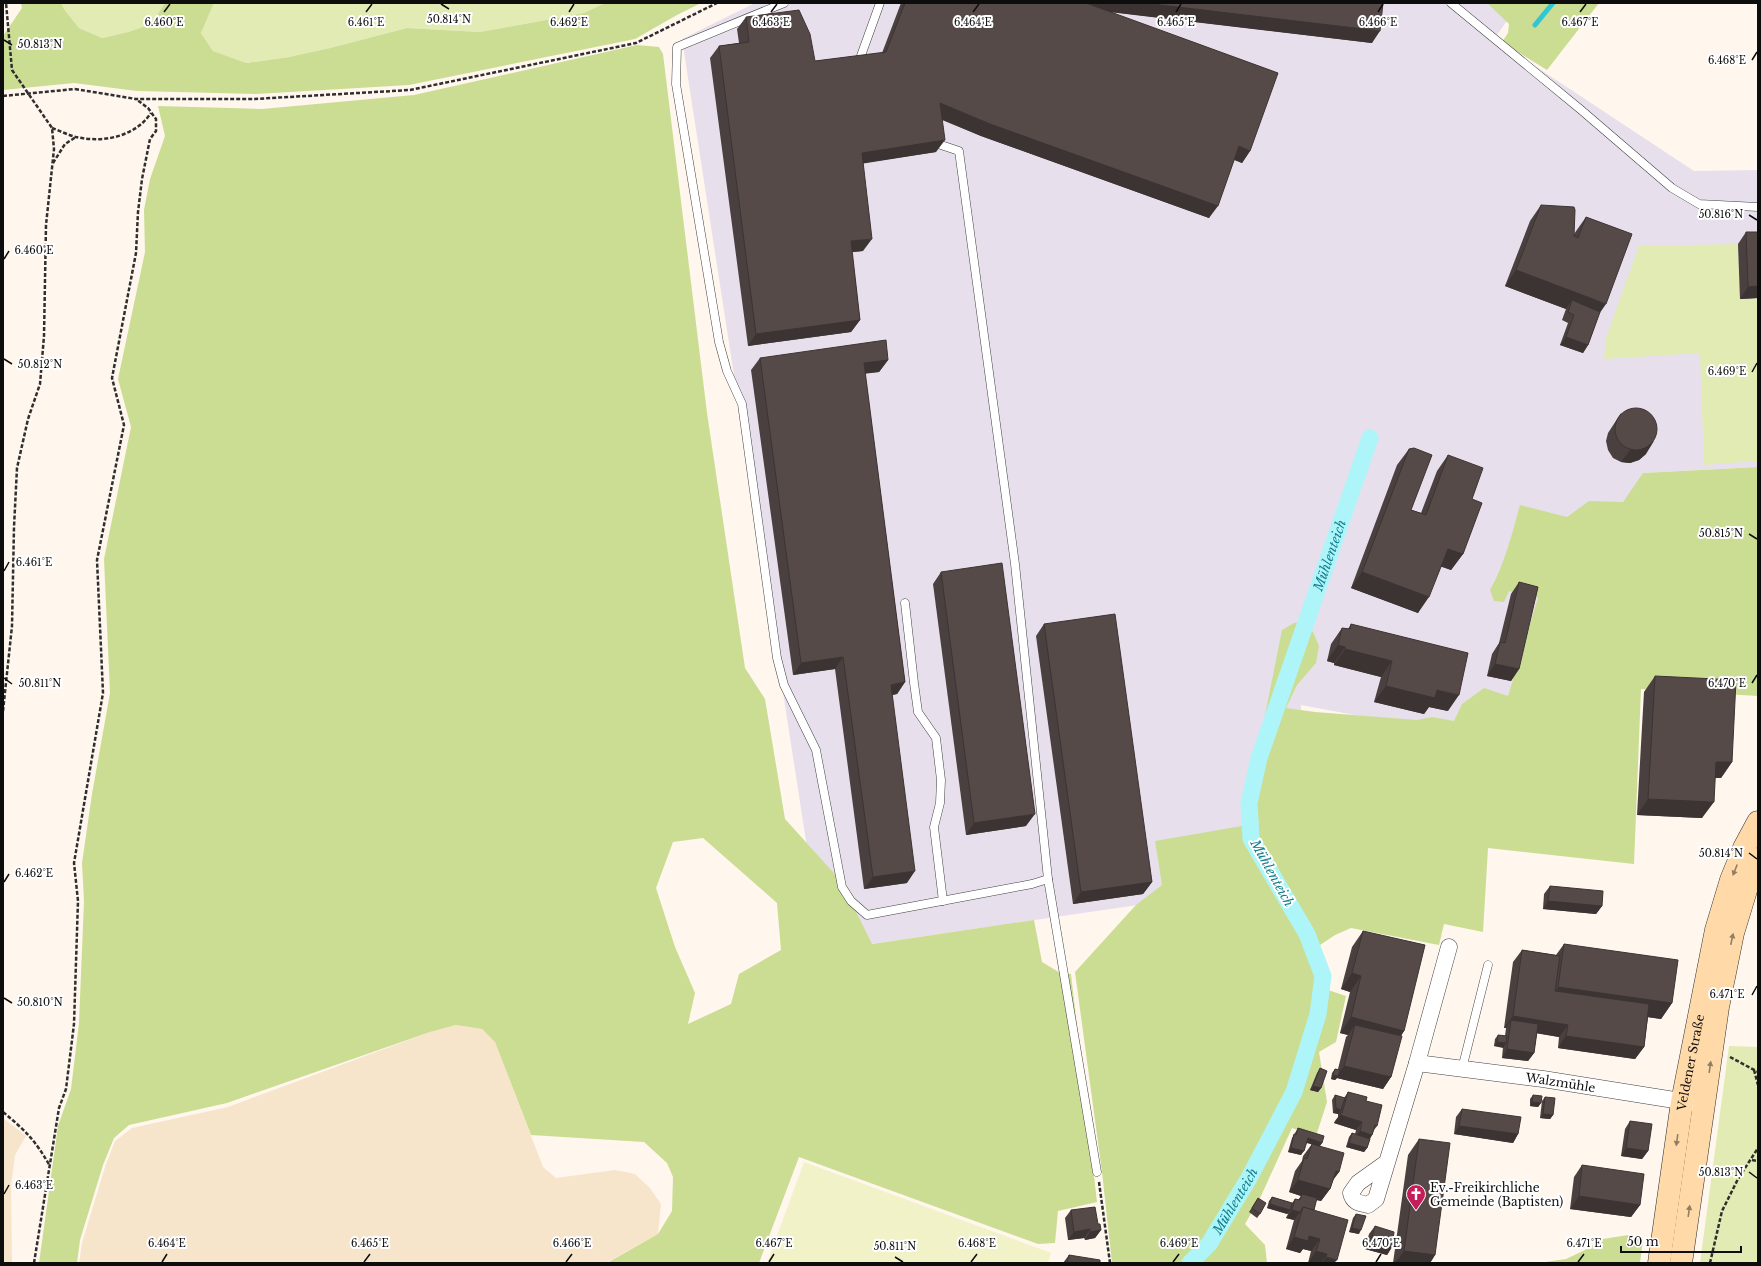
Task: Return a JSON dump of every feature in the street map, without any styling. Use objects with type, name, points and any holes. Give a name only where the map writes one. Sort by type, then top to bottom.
[{"type":"street","name":"Veldener Straße","points":[[1659,1263],[1682,1102],[1716,930],[1731,880],[1744,848],[1758,822]]},
{"type":"street","name":"Veldener Straße","points":[[1681,1263],[1712,1047],[1733,933],[1747,887],[1758,860]]},
{"type":"street","points":[[1386,1163],[1417,1063],[1449,947]]},
{"type":"street","name":"Walzmühle","points":[[1417,1063],[1543,1079],[1704,1105]]},
{"type":"lane","points":[[784,3],[677,46],[676,84],[719,342],[727,371],[742,404],[777,658],[784,685],[816,750],[842,886],[851,901],[867,915],[1032,884],[1048,879]]},
{"type":"lane","points":[[855,74],[880,3]]},
{"type":"lane","points":[[1451,3],[1580,108],[1672,188],[1699,204],[1758,207]]},
{"type":"lane","points":[[922,138],[959,152],[1015,564],[1048,879],[1097,1172]]},
{"type":"lane","points":[[905,603],[918,712],[936,738],[942,780],[940,803],[934,827],[943,901]]},
{"type":"lane","points":[[1462,1069],[1488,965]]},
{"type":"path","points":[[3,711],[12,626],[14,527],[18,468],[28,420],[40,384],[44,336],[46,226],[54,149],[52,128],[12,70],[6,3]]},
{"type":"path","points":[[3,96],[75,89],[136,99],[254,99],[410,90],[636,43],[717,3]]},
{"type":"path","points":[[34,1263],[59,1108],[66,1090],[74,1024],[78,901],[74,863],[103,693],[97,560],[124,424],[112,378],[136,253],[138,212],[142,179],[150,139],[156,131],[156,119],[148,108],[136,99]]},
{"type":"path","points":[[52,128],[76,137],[106,140],[118,137],[134,130],[146,120],[151,112]]},
{"type":"path","points":[[52,164],[65,144],[76,137]]},
{"type":"path","points":[[1712,1047],[1758,1072]]},
{"type":"path","points":[[1754,1070],[1758,1085]]},
{"type":"path","points":[[3,1112],[30,1135],[38,1145],[50,1166]]},
{"type":"path","points":[[1710,1263],[1722,1211],[1738,1179],[1752,1160],[1758,1148]]},
{"type":"path","points":[[1752,1160],[1758,1162]]},
{"type":"path","points":[[1097,1172],[1110,1263]]},
{"type":"shaded area","points":[[755,3],[1520,3],[1494,39],[1694,171],[1758,170],[1758,467],[1643,473],[1499,742],[1301,705],[1302,881],[823,951],[682,39]]},
{"type":"shaded area","points":[[456,1025],[482,1029],[495,1042],[543,1167],[556,1178],[615,1170],[635,1174],[650,1188],[661,1204],[658,1234],[606,1263],[79,1263],[82,1243],[105,1167],[115,1141],[132,1128],[228,1107],[430,1032]]},
{"type":"shaded area","points":[[3,1118],[26,1136],[15,1155],[11,1187],[12,1263],[3,1263]]},
{"type":"green space","points":[[21,3],[61,3],[79,28],[102,38],[128,32],[151,24],[165,3],[214,3],[201,33],[213,51],[246,63],[289,57],[407,28],[480,32],[584,13],[605,3],[701,3],[635,39],[409,85],[256,94],[137,91],[74,83],[3,90],[3,36],[22,8]]},
{"type":"green space","points":[[61,3],[165,3],[151,24],[128,32],[102,38],[79,28]]},
{"type":"green space","points":[[214,3],[605,3],[584,13],[480,32],[407,28],[289,57],[245,63],[213,51],[201,33]]},
{"type":"green space","points":[[1487,3],[1599,3],[1547,70],[1502,42],[1508,33],[1509,24]]},
{"type":"green space","points":[[637,45],[659,47],[663,54],[707,413],[745,668],[765,699],[785,819],[841,881],[872,944],[1034,920],[1042,962],[1062,974],[1071,974],[1097,1202],[1058,1211],[1055,1243],[1038,1244],[799,1157],[759,1263],[607,1263],[658,1234],[672,1211],[673,1177],[667,1163],[644,1142],[531,1135],[495,1042],[482,1029],[456,1025],[430,1032],[227,1103],[129,1125],[114,1138],[103,1165],[80,1240],[77,1263],[39,1263],[58,1126],[71,1089],[79,1023],[84,901],[82,863],[92,794],[110,693],[104,559],[131,427],[118,379],[145,252],[144,210],[150,179],[165,136],[158,106],[262,109],[414,95]],"holes":[[[703,838],[777,903],[781,950],[739,974],[731,1004],[688,1024],[695,993],[675,947],[656,888],[673,842]]]},
{"type":"green space","points":[[1738,244],[1740,299],[1758,298],[1758,461],[1704,465],[1700,353],[1604,359],[1606,338],[1639,246]]},
{"type":"green space","points":[[1758,467],[1758,696],[1641,689],[1634,864],[1488,848],[1483,932],[1444,924],[1439,945],[1351,928],[1335,935],[1320,945],[1329,974],[1328,990],[1346,996],[1336,1042],[1319,1052],[1327,1102],[1316,1136],[1292,1128],[1261,1196],[1245,1224],[1265,1245],[1267,1263],[1112,1263],[1102,1172],[1075,972],[1136,905],[1162,885],[1155,841],[1259,823],[1255,802],[1246,781],[1263,725],[1282,630],[1294,623],[1301,622],[1313,632],[1319,646],[1316,663],[1297,685],[1286,708],[1315,712],[1417,720],[1432,717],[1454,721],[1462,704],[1484,688],[1508,696],[1538,598],[1509,591],[1504,602],[1494,601],[1490,590],[1504,559],[1520,505],[1567,517],[1589,501],[1623,502],[1643,473]]},
{"type":"green space","points":[[1729,1046],[1758,1047],[1758,1263],[1700,1263]]},
{"type":"green space","points":[[804,1162],[1051,1253],[1048,1263],[767,1263]]},
{"type":"green space","points":[[1628,1235],[1643,1240],[1640,1263],[1538,1263],[1566,1259],[1603,1239]]},
{"type":"building","points":[[905,3],[1086,3],[1278,73],[1250,151],[1239,146],[1218,206],[990,124],[940,103],[945,140],[862,153],[872,239],[851,241],[860,320],[756,334],[719,46],[749,42],[746,17],[799,10],[810,34],[815,61],[886,52]]},
{"type":"building","points":[[1144,3],[1383,3],[1380,31]]},
{"type":"building","points":[[1541,205],[1574,207],[1574,236],[1578,238],[1586,217],[1632,234],[1606,304],[1516,270]]},
{"type":"building","points":[[1746,232],[1758,232],[1758,286],[1748,287]]},
{"type":"building","points":[[1572,300],[1600,312],[1588,345],[1566,337],[1574,315],[1568,312]]},
{"type":"building","points":[[886,340],[888,360],[864,363],[905,682],[891,685],[915,871],[873,877],[843,657],[801,663],[760,358]]},
{"type":"building","points":[[1632,408],[1640,408],[1648,411],[1654,417],[1657,429],[1654,441],[1648,447],[1640,450],[1632,450],[1624,447],[1618,441],[1615,433],[1615,425],[1618,417],[1624,411]]},
{"type":"building","points":[[1414,448],[1432,455],[1411,510],[1426,515],[1448,455],[1483,468],[1472,499],[1482,503],[1463,554],[1448,549],[1429,597],[1362,572],[1409,449]]},
{"type":"building","points":[[1002,563],[1035,814],[974,823],[941,572]]},
{"type":"building","points":[[1519,582],[1538,587],[1519,669],[1495,664],[1500,642],[1505,643]]},
{"type":"building","points":[[1115,614],[1152,882],[1081,892],[1044,624]]},
{"type":"building","points":[[1351,624],[1468,653],[1459,695],[1437,690],[1435,698],[1386,686],[1392,661],[1345,649],[1345,647],[1338,645],[1342,628],[1350,629]]},
{"type":"building","points":[[1655,676],[1736,680],[1732,762],[1716,762],[1714,802],[1648,799]]},
{"type":"building","points":[[1550,886],[1603,891],[1602,906],[1548,901]]},
{"type":"building","points":[[1363,931],[1425,945],[1404,1031],[1351,1017],[1361,976],[1352,973]]},
{"type":"building","points":[[1564,944],[1678,960],[1672,1003],[1558,987]]},
{"type":"building","points":[[1522,950],[1560,956],[1555,991],[1649,1004],[1644,1047],[1566,1036],[1568,1025],[1513,1016]]},
{"type":"building","points":[[1511,1020],[1538,1024],[1534,1053],[1507,1049]]},
{"type":"building","points":[[1355,1025],[1402,1036],[1391,1077],[1344,1066]]},
{"type":"building","points":[[1498,1035],[1507,1036],[1506,1043],[1497,1042]]},
{"type":"building","points":[[1320,1068],[1327,1071],[1321,1088],[1313,1086]]},
{"type":"building","points":[[1335,1069],[1340,1070],[1338,1076],[1333,1075]]},
{"type":"building","points":[[1348,1092],[1367,1097],[1366,1101],[1382,1105],[1377,1126],[1375,1125],[1372,1135],[1360,1131],[1362,1122],[1340,1115],[1340,1113],[1342,1113]]},
{"type":"building","points":[[1335,1095],[1345,1098],[1341,1110],[1336,1108]]},
{"type":"building","points":[[1533,1095],[1542,1096],[1541,1103],[1532,1102]]},
{"type":"building","points":[[1545,1097],[1555,1098],[1553,1115],[1543,1114]]},
{"type":"building","points":[[1462,1109],[1521,1117],[1518,1134],[1459,1126]]},
{"type":"building","points":[[1630,1121],[1652,1124],[1648,1151],[1626,1148]]},
{"type":"building","points":[[1298,1128],[1324,1136],[1322,1143],[1308,1138],[1304,1151],[1291,1148],[1294,1134],[1296,1135]]},
{"type":"building","points":[[1352,1133],[1370,1139],[1367,1148],[1349,1143]]},
{"type":"building","name":"Ev.-Freikirchliche Gemeinde (Baptisten)","points":[[1419,1139],[1450,1143],[1435,1255],[1404,1251]]},
{"type":"building","points":[[1312,1144],[1344,1153],[1339,1172],[1336,1171],[1330,1189],[1298,1180],[1304,1158],[1307,1159]]},
{"type":"building","points":[[1582,1165],[1644,1174],[1640,1205],[1579,1196]]},
{"type":"building","points":[[1302,1194],[1317,1198],[1314,1210],[1303,1207],[1300,1212],[1292,1210],[1295,1199],[1300,1200]]},
{"type":"building","points":[[1272,1197],[1292,1203],[1290,1210],[1270,1204]]},
{"type":"building","points":[[1258,1198],[1266,1203],[1260,1214],[1252,1208]]},
{"type":"building","points":[[1095,1207],[1098,1224],[1100,1224],[1101,1230],[1090,1232],[1090,1229],[1074,1232],[1071,1210]]},
{"type":"building","points":[[1303,1207],[1348,1220],[1337,1260],[1326,1257],[1327,1254],[1316,1251],[1320,1239],[1309,1236],[1308,1241],[1294,1237]]},
{"type":"building","points":[[1356,1214],[1366,1216],[1361,1230],[1352,1228]]},
{"type":"building","points":[[1375,1226],[1394,1232],[1392,1247],[1371,1241]]},
{"type":"building","points":[[1069,1255],[1100,1260],[1100,1263],[1067,1263]]},
{"type":"waterway","name":"Mühlenteich","points":[[1535,25],[1553,3]]},
{"type":"waterway","name":"Mühlenteich","points":[[1190,1263],[1209,1244],[1249,1178],[1294,1092],[1318,1014],[1323,976],[1307,934],[1251,839],[1249,803],[1259,758],[1370,438]]},
{"type":"place","name":"Ev.-Freikirchliche Gemeinde (Baptisten)","points":[[1416,1211]]}]
